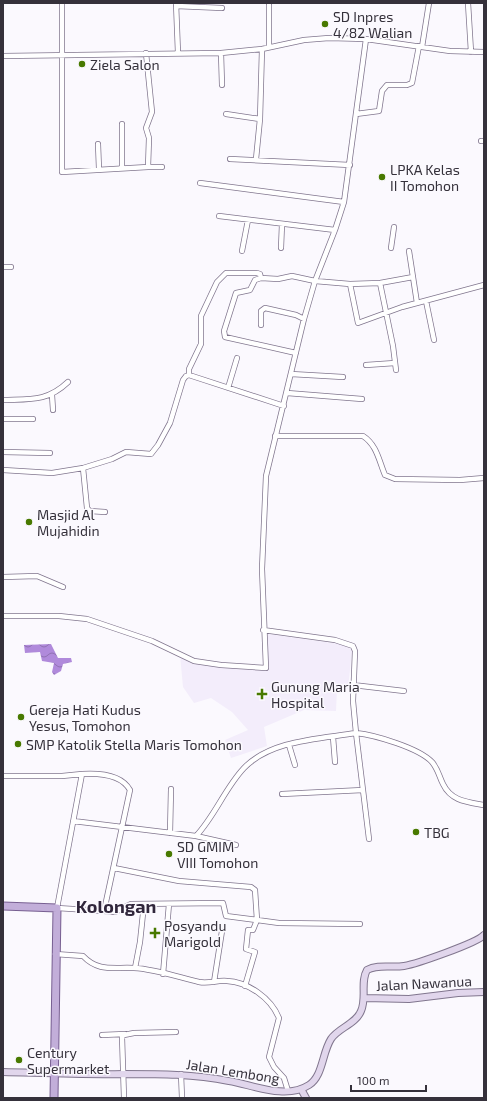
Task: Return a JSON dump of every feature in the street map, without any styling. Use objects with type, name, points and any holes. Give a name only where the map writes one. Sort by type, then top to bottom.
[{"type":"main road","points":[[3,906],[57,908],[55,954],[54,1098]]},
{"type":"main road","name":"Jalan Lembong","points":[[3,1072],[181,1074],[207,1076],[270,1090],[288,1091],[300,1089],[310,1084],[315,1078],[329,1041],[334,1035],[361,1013],[365,998],[364,979],[367,970],[377,966],[404,966],[470,945],[484,935]]},
{"type":"main road","name":"Jalan Nawanua","points":[[365,998],[414,998],[484,992]]},
{"type":"main road","points":[[300,1089],[306,1098]]},
{"type":"street","points":[[62,3],[62,172],[162,167]]},
{"type":"street","points":[[356,114],[379,111],[382,91],[387,85],[407,85],[412,83],[429,3]]},
{"type":"street","points":[[468,3],[471,52]]},
{"type":"street","points":[[178,53],[176,4],[222,8]]},
{"type":"street","points":[[269,5],[269,47]]},
{"type":"street","points":[[3,56],[61,54],[221,53],[262,49],[304,40],[329,38],[366,39],[471,52],[484,52]]},
{"type":"street","points":[[3,616],[59,616],[87,619],[166,647],[194,661],[221,665],[266,668],[263,630],[262,570],[264,493],[275,436],[292,374],[304,319],[344,202],[366,39]]},
{"type":"street","points":[[256,159],[260,119],[262,49]]},
{"type":"street","points":[[146,53],[152,112],[146,128],[149,138],[148,167]]},
{"type":"street","points":[[221,53],[222,85]]},
{"type":"street","points":[[226,114],[260,119]]},
{"type":"street","points":[[122,124],[122,168]]},
{"type":"street","points":[[98,144],[99,169]]},
{"type":"street","points":[[230,159],[350,164]]},
{"type":"street","points":[[200,183],[344,202]]},
{"type":"street","points":[[219,216],[335,230]]},
{"type":"street","points":[[242,251],[248,220]]},
{"type":"street","points":[[281,248],[282,224]]},
{"type":"street","points":[[391,248],[394,227]]},
{"type":"street","points":[[409,251],[417,303]]},
{"type":"street","points":[[3,267],[11,267]]},
{"type":"street","points":[[189,375],[189,370],[201,344],[201,316],[221,276],[232,272],[257,273],[260,274],[261,278]]},
{"type":"street","points":[[296,353],[224,337],[224,331],[235,295],[238,292],[250,290],[255,280],[261,278],[278,279],[292,276],[316,281],[350,284],[380,282],[413,277]]},
{"type":"street","points":[[380,282],[393,346],[396,370]]},
{"type":"street","points":[[350,284],[358,323],[417,303],[484,285]]},
{"type":"street","points":[[426,301],[434,340]]},
{"type":"street","points":[[261,325],[261,311],[265,308],[304,319]]},
{"type":"street","points":[[228,388],[237,358]]},
{"type":"street","points":[[366,365],[395,363]]},
{"type":"street","points":[[292,374],[343,377]]},
{"type":"street","points":[[189,375],[284,406]]},
{"type":"street","points":[[3,470],[52,473],[83,468],[104,462],[126,452],[147,455],[153,453],[170,423],[183,380],[189,375]]},
{"type":"street","points":[[3,400],[52,395],[68,382]]},
{"type":"street","points":[[287,393],[362,399]]},
{"type":"street","points":[[52,395],[54,410]]},
{"type":"street","points":[[3,419],[33,419]]},
{"type":"street","points":[[275,436],[363,436],[368,439],[376,451],[385,475],[395,479],[460,480],[484,478]]},
{"type":"street","points":[[3,452],[50,453]]},
{"type":"street","points":[[83,468],[87,508],[90,511],[105,512]]},
{"type":"street","points":[[3,577],[37,576],[64,587]]},
{"type":"street","points":[[263,630],[335,640],[351,645],[355,650],[353,685],[356,733],[369,839]]},
{"type":"street","points":[[353,685],[404,691]]},
{"type":"street","points":[[196,836],[244,768],[258,757],[270,750],[289,745],[356,733],[371,735],[392,742],[426,757],[437,767],[443,784],[453,797],[465,802],[484,805]]},
{"type":"street","points":[[333,737],[335,762]]},
{"type":"street","points":[[289,745],[295,765]]},
{"type":"street","points":[[82,774],[57,908],[115,912],[126,906],[144,904],[223,903],[226,916],[279,923],[360,924]]},
{"type":"street","points":[[3,776],[62,776],[82,774],[105,775],[118,780],[128,788],[129,793],[123,828],[104,911]]},
{"type":"street","points":[[170,833],[171,789]]},
{"type":"street","points":[[282,794],[363,790]]},
{"type":"street","points":[[73,821],[196,836],[236,845]]},
{"type":"street","points":[[114,868],[179,881],[250,886],[255,890],[257,920],[253,930],[248,930],[246,949],[255,952],[245,986]]},
{"type":"street","points":[[135,968],[140,942],[144,904]]},
{"type":"street","points":[[163,974],[169,904]]},
{"type":"street","points":[[214,982],[222,931]]},
{"type":"street","points":[[55,954],[83,956],[90,964],[96,966],[111,968],[135,968],[206,983],[227,981],[254,990],[269,1001],[276,1012],[279,1021],[271,1044],[269,1057],[274,1067],[284,1078],[288,1091]]},
{"type":"street","points":[[102,1035],[176,1032]]},
{"type":"street","points":[[124,1098],[122,1037],[125,1034]]},
{"type":"street","points":[[181,1074],[182,1098]]},
{"type":"shaded area","name":"Gunung Maria Hospital","points":[[268,634],[348,645],[352,650],[348,689],[337,689],[336,711],[304,710],[264,727],[267,746],[231,758],[225,740],[248,730],[232,712],[211,698],[194,703],[183,687],[180,655],[206,665],[266,671]]},
{"type":"water","points":[[51,644],[58,658],[71,658],[72,662],[63,664],[61,671],[54,675],[52,672],[54,663],[42,661],[40,652],[25,653],[24,645]]},
{"type":"place","name":"SD Inpres 4/82 Walian","points":[[325,24]]},
{"type":"place","name":"Ziela Salon","points":[[82,64]]},
{"type":"place","name":"LPKA Kelas II Tomohon","points":[[382,177]]},
{"type":"place","name":"Masjid Al Mujahidin","points":[[29,522]]},
{"type":"place","name":"Gunung Maria Hospital","points":[[262,694]]},
{"type":"place","name":"Gereja Hati Kudus Yesus, Tomohon","points":[[21,717]]},
{"type":"place","name":"SMP Katolik Stella Maris Tomohon","points":[[18,744]]},
{"type":"place","name":"TBG","points":[[416,832]]},
{"type":"place","name":"SD GMIM VIII Tomohon","points":[[169,854]]},
{"type":"place","name":"Posyandu Marigold","points":[[155,933]]},
{"type":"place","name":"Century Supermarket","points":[[19,1060]]},
{"type":"district","name":"Kolongan","points":[[116,906]]}]
